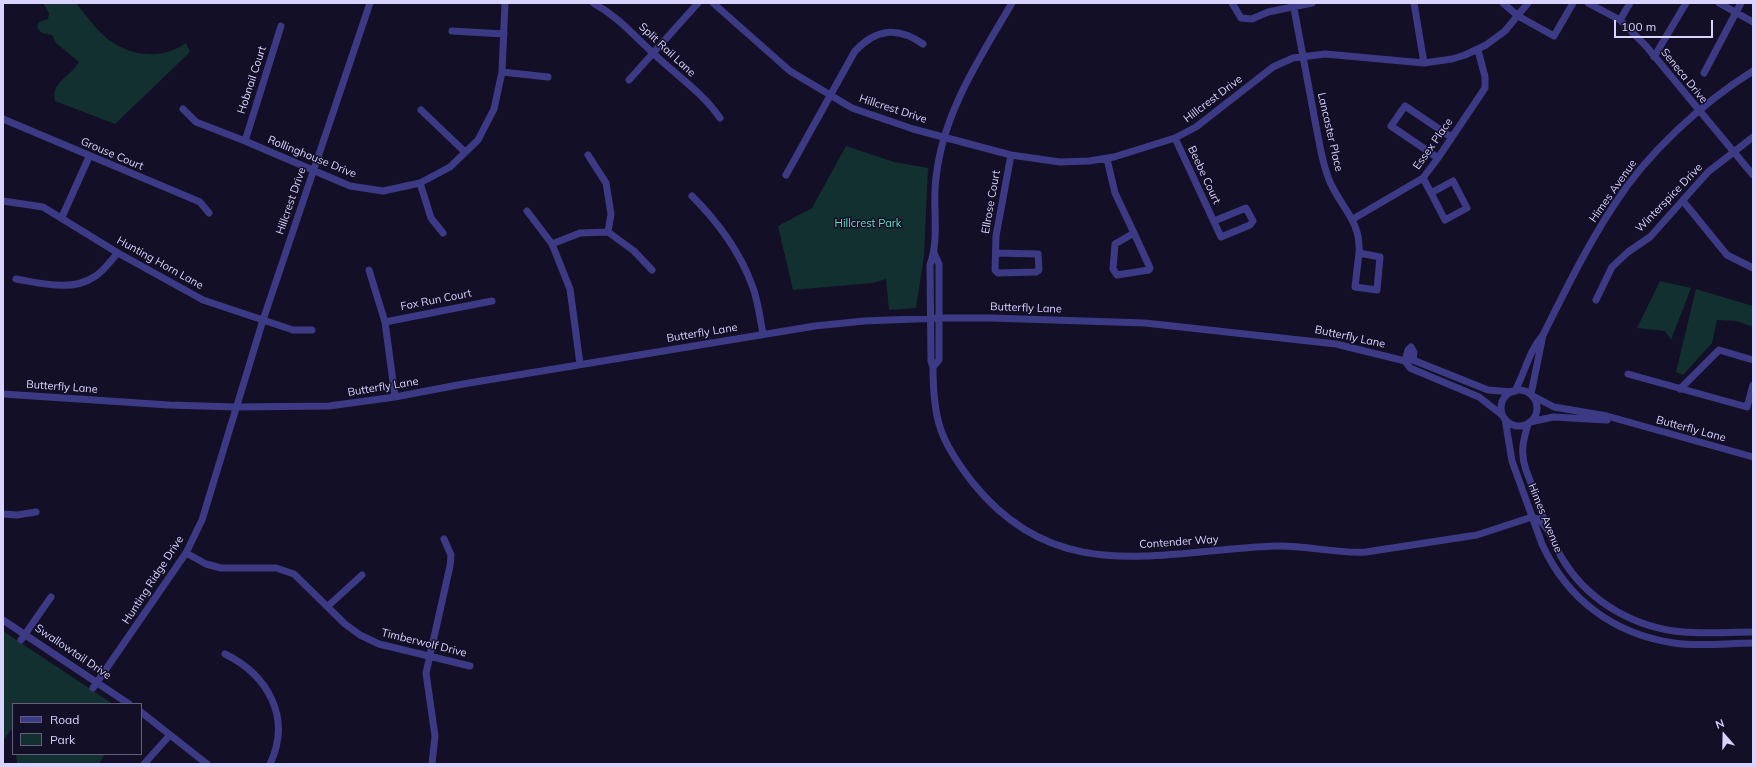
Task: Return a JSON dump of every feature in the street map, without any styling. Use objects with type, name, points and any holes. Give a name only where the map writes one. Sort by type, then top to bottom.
[{"type":"street","name":"Hillcrest Drive","points":[[236,407],[263,320],[370,3]]},
{"type":"street","name":"Rollinghouse Drive","points":[[183,109],[196,122],[244,140],[350,186],[383,191],[420,183],[450,167],[478,140],[494,109],[502,72],[505,3]]},
{"type":"street","name":"Split Rail Lane","points":[[593,3],[611,13],[711,105],[720,118]]},
{"type":"street","points":[[629,80],[698,3]]},
{"type":"street","name":"Hillcrest Drive","points":[[713,3],[790,71],[829,96],[852,108],[943,137],[1011,155],[1060,162],[1107,159],[1139,151],[1175,138],[1196,127],[1273,67],[1293,58],[1325,54],[1424,63],[1452,59],[1478,50],[1505,31],[1528,3]]},
{"type":"street","points":[[934,253],[936,178],[943,137],[961,91],[1011,3]]},
{"type":"street","points":[[1232,3],[1241,18],[1247,20],[1268,12],[1294,5],[1312,3]]},
{"type":"street","points":[[1414,3],[1424,63]]},
{"type":"street","points":[[1503,3],[1518,16],[1554,36],[1573,3]]},
{"type":"street","name":"Seneca Drive","points":[[1588,3],[1620,20],[1654,57],[1753,175]]},
{"type":"street","points":[[1620,20],[1630,3]]},
{"type":"street","points":[[1654,57],[1686,3]]},
{"type":"street","points":[[1719,3],[1753,22]]},
{"type":"street","points":[[1704,73],[1742,3]]},
{"type":"street","name":"Lancaster Place","points":[[1294,5],[1302,56],[1325,170],[1337,197],[1352,219],[1359,234],[1359,254],[1355,287],[1377,290],[1380,257],[1359,254]]},
{"type":"street","name":"Hobnail Court","points":[[244,140],[281,26]]},
{"type":"street","points":[[452,31],[504,34]]},
{"type":"street","points":[[786,175],[855,51],[872,36],[888,32],[907,35],[923,44]]},
{"type":"street","name":"Essex Place","points":[[1352,219],[1423,178],[1438,158],[1485,88],[1486,77],[1478,50]]},
{"type":"street","name":"Himes Avenue","points":[[1513,391],[1523,376],[1535,344],[1542,335],[1587,249],[1614,204],[1640,169],[1698,110],[1730,85],[1753,71]]},
{"type":"street","points":[[502,72],[548,77]]},
{"type":"street","points":[[1438,158],[1391,126],[1405,106],[1451,137]]},
{"type":"street","points":[[421,110],[465,152]]},
{"type":"street","name":"Grouse Court","points":[[3,119],[89,157],[200,202],[208,213]]},
{"type":"street","name":"Winterspice Drive","points":[[1596,300],[1612,267],[1628,252],[1650,237],[1708,172],[1753,137]]},
{"type":"street","name":"Beebe Court","points":[[1175,138],[1221,237],[1250,225],[1253,221],[1246,208],[1214,221]]},
{"type":"street","points":[[588,154],[606,182],[611,214],[608,232]]},
{"type":"street","name":"Ellrose Court","points":[[996,253],[1038,254],[1039,270],[1036,272],[998,273],[995,270],[997,229],[1011,155]]},
{"type":"street","points":[[62,217],[89,157]]},
{"type":"street","points":[[1107,159],[1115,193],[1134,233],[1150,268],[1147,272],[1117,274],[1113,269],[1115,244],[1134,233]]},
{"type":"street","points":[[1423,178],[1445,220],[1467,208],[1453,181],[1431,193]]},
{"type":"street","points":[[420,183],[431,218],[443,233]]},
{"type":"street","points":[[692,196],[711,215],[733,244],[753,286],[763,334]]},
{"type":"street","name":"Hunting Horn Lane","points":[[3,201],[43,207],[62,217],[118,253],[203,300],[293,330],[312,330]]},
{"type":"street","points":[[1683,201],[1727,255],[1753,268]]},
{"type":"street","points":[[527,211],[552,244],[570,289],[580,364]]},
{"type":"street","points":[[552,244],[580,233],[608,232],[634,251],[652,270]]},
{"type":"street","points":[[16,279],[61,286],[82,283],[95,277],[118,253]]},
{"type":"street","name":"Contender Way","points":[[933,367],[939,360],[940,318],[939,264],[934,253]]},
{"type":"street","name":"Contender Way","points":[[934,253],[930,265],[931,361],[933,367],[935,408],[939,427],[946,445],[985,498],[1004,516],[1024,530],[1045,541],[1092,555],[1121,557],[1285,546],[1338,552],[1366,552],[1477,535],[1532,517]]},
{"type":"street","points":[[369,270],[385,322],[395,397]]},
{"type":"street","name":"Fox Run Court","points":[[385,322],[492,301]]},
{"type":"street","name":"Butterfly Lane","points":[[3,394],[169,405],[236,407],[329,406],[395,397],[580,364],[763,334],[864,321],[940,318],[991,318],[1145,323],[1336,344],[1409,360],[1488,390],[1513,391]]},
{"type":"street","name":"Himes Avenue","points":[[1532,395],[1542,335]]},
{"type":"street","points":[[1680,389],[1719,350],[1753,360]]},
{"type":"street","name":"Butterfly Lane","points":[[1409,360],[1410,368],[1480,397],[1504,417]]},
{"type":"street","points":[[1628,374],[1747,407],[1753,385]]},
{"type":"street","points":[[1513,391],[1523,391],[1532,395],[1536,401],[1536,413],[1529,423],[1523,426],[1513,425],[1504,417],[1501,409],[1504,399],[1513,391]]},
{"type":"street","name":"Butterfly Lane","points":[[1532,395],[1554,407],[1607,416],[1623,422],[1753,457]]},
{"type":"street","name":"Hunting Ridge Drive","points":[[95,685],[186,553],[202,520],[236,407]]},
{"type":"street","name":"Himes Avenue","points":[[1504,417],[1512,461],[1548,557],[1567,586],[1586,605],[1611,622],[1643,636],[1676,643],[1753,643]]},
{"type":"street","name":"Butterfly Lane","points":[[1529,423],[1553,417],[1623,422]]},
{"type":"street","name":"Himes Avenue","points":[[1529,423],[1522,447],[1522,459],[1551,534],[1564,562],[1578,580],[1594,596],[1624,616],[1645,625],[1676,631],[1753,632]]},
{"type":"street","points":[[3,514],[17,515],[36,512]]},
{"type":"street","points":[[1532,517],[1540,520],[1551,534]]},
{"type":"street","points":[[432,764],[435,736],[426,673],[450,566],[451,556],[444,539]]},
{"type":"street","name":"Timberwolf Drive","points":[[186,553],[206,564],[221,568],[265,567],[284,570],[294,574],[303,581],[345,624],[360,635],[379,644],[470,666]]},
{"type":"street","points":[[328,606],[362,575]]},
{"type":"street","points":[[23,637],[51,596]]},
{"type":"street","name":"Swallowtail Drive","points":[[3,620],[23,637],[95,685],[127,703]]},
{"type":"street","points":[[225,654],[238,660],[259,677],[272,698],[278,731],[274,755],[270,764]]},
{"type":"street","points":[[142,713],[207,764]]},
{"type":"street","points":[[144,764],[170,736]]},
{"type":"green space","points":[[43,3],[76,3],[104,36],[118,46],[128,50],[138,53],[157,54],[167,52],[186,43],[190,52],[115,124],[55,101],[54,95],[58,84],[79,62],[56,43],[52,35],[42,33],[37,28],[39,22],[48,19],[49,13]]},
{"type":"green space","name":"Hillcrest Park","points":[[846,146],[894,162],[928,168],[924,256],[916,308],[889,310],[886,279],[873,283],[793,290],[778,226],[812,208]]},
{"type":"green space","points":[[1660,281],[1691,288],[1671,340],[1665,331],[1637,328]]},
{"type":"green space","points":[[1696,289],[1753,306],[1753,327],[1736,321],[1717,320],[1712,343],[1683,375],[1676,372]]},
{"type":"green space","points":[[3,631],[111,703],[12,703],[12,731],[11,730],[3,741]]},
{"type":"green space","points":[[16,755],[104,755],[99,764],[17,764]]}]
